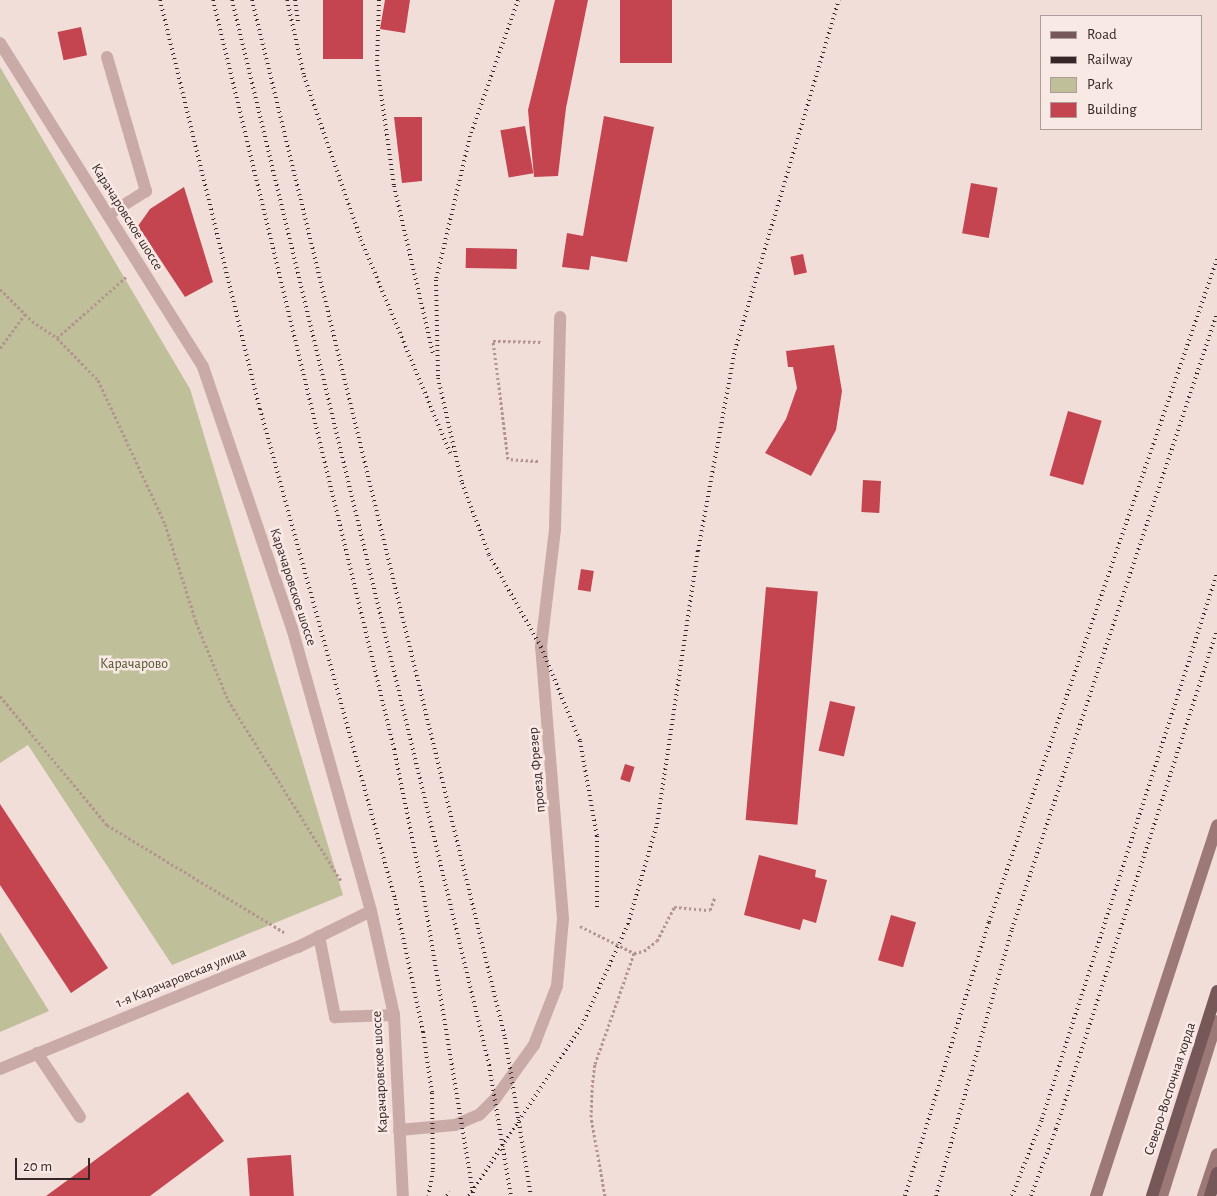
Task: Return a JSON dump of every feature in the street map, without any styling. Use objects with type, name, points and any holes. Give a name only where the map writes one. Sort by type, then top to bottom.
[{"type":"main road","name":"Северо-Восточная хорда","points":[[1152,1196],[1217,991]]},
{"type":"main road","points":[[1210,1196],[1217,1173]]},
{"type":"street","name":"Карачаровское шоссе","points":[[0,43],[203,367],[292,628],[372,910],[394,1015],[398,1130],[403,1196]]},
{"type":"street","points":[[107,56],[146,191],[108,215]]},
{"type":"street","name":"проезд Фрезер","points":[[398,1130],[455,1126],[479,1115],[495,1099],[534,1045],[557,986],[563,919],[541,647],[555,529],[560,318]]},
{"type":"street","points":[[1096,1196],[1217,825]]},
{"type":"street","name":"1-я Карачаровская улица","points":[[0,1069],[298,947],[372,910]]},
{"type":"street","points":[[319,936],[336,1017],[394,1015]]},
{"type":"street","points":[[1162,1196],[1217,1021]]},
{"type":"street","points":[[37,1053],[80,1117]]},
{"type":"street","points":[[1204,1196],[1217,1154]]},
{"type":"path","points":[[57,338],[128,275]]},
{"type":"path","points":[[0,289],[25,314],[57,338],[98,380],[165,524],[196,622],[228,700],[345,888]]},
{"type":"path","points":[[0,348],[25,314]]},
{"type":"path","points":[[556,462],[508,459],[493,341],[560,343]]},
{"type":"path","points":[[0,696],[107,825],[278,926],[298,947]]},
{"type":"path","points":[[563,919],[634,953],[644,951],[657,941],[674,907],[710,910],[715,897]]},
{"type":"path","points":[[605,1196],[591,1117],[592,1087],[595,1064],[634,953]]},
{"type":"green space","name":"Карачарово","points":[[0,67],[190,389],[343,895],[172,965],[28,745],[0,763]]},
{"type":"green space","points":[[0,932],[49,1011],[0,1032]]},
{"type":"building","points":[[323,0],[363,0],[363,59],[323,59]]},
{"type":"building","points":[[385,0],[410,0],[405,33],[380,29]]},
{"type":"building","points":[[555,0],[588,0],[566,108],[558,176],[534,177],[528,110]]},
{"type":"building","points":[[620,0],[672,0],[672,63],[620,63]]},
{"type":"building","points":[[81,27],[87,55],[64,60],[58,32]]},
{"type":"building","points":[[604,116],[654,127],[627,262],[591,256],[589,270],[562,267],[567,233],[583,236]]},
{"type":"building","points":[[394,117],[422,117],[422,181],[402,183]]},
{"type":"building","points":[[525,126],[533,173],[509,178],[500,130]]},
{"type":"building","points":[[971,183],[998,188],[989,238],[962,233]]},
{"type":"building","points":[[184,187],[213,282],[185,297],[138,226],[150,209]]},
{"type":"building","points":[[466,248],[517,249],[517,269],[466,268]]},
{"type":"building","points":[[803,254],[807,273],[794,275],[790,257]]},
{"type":"building","points":[[834,345],[842,391],[836,430],[811,476],[765,453],[786,419],[797,388],[793,367],[788,367],[786,351]]},
{"type":"building","points":[[1068,411],[1102,421],[1083,485],[1050,475]]},
{"type":"building","points":[[863,480],[881,481],[879,513],[861,512]]},
{"type":"building","points":[[581,569],[594,571],[591,592],[578,590]]},
{"type":"building","points":[[766,587],[818,592],[797,825],[746,820]]},
{"type":"building","points":[[830,701],[855,707],[844,757],[819,751]]},
{"type":"building","points":[[625,764],[635,767],[630,782],[620,779]]},
{"type":"building","points":[[0,804],[108,968],[71,993],[0,885]]},
{"type":"building","points":[[759,855],[816,870],[815,877],[827,880],[816,923],[803,919],[800,930],[744,915]]},
{"type":"building","points":[[891,915],[916,922],[903,967],[878,960]]},
{"type":"building","points":[[188,1092],[224,1141],[150,1196],[46,1196]]},
{"type":"building","points":[[291,1155],[294,1196],[250,1196],[247,1158]]},
{"type":"railway","points":[[160,0],[260,409],[395,899],[423,1032],[432,1093],[433,1171],[428,1196]]},
{"type":"railway","points":[[213,0],[394,749],[423,891],[473,1194]]},
{"type":"railway","points":[[232,0],[489,1065],[511,1196]]},
{"type":"railway","points":[[252,0],[505,1038],[531,1196]]},
{"type":"railway","points":[[287,0],[304,76],[361,240],[450,453]]},
{"type":"railway","points":[[295,0],[298,22]]},
{"type":"railway","points":[[379,0],[377,65],[394,186],[433,354]]},
{"type":"railway","points":[[518,0],[470,136],[436,280],[438,378],[462,483],[489,555],[541,647],[580,741],[597,836],[597,909]]},
{"type":"railway","points":[[469,1196],[582,1025],[628,924],[657,824],[698,551],[735,350],[839,0]]},
{"type":"railway","points":[[905,1196],[989,922],[1217,259]]},
{"type":"railway","points":[[936,1196],[1012,929],[1217,313]]},
{"type":"railway","points":[[1012,1196],[1042,1119],[1217,573]]},
{"type":"railway","points":[[1031,1196],[1056,1129],[1217,630]]},
{"type":"railway","points":[[447,1196],[450,1192]]}]
